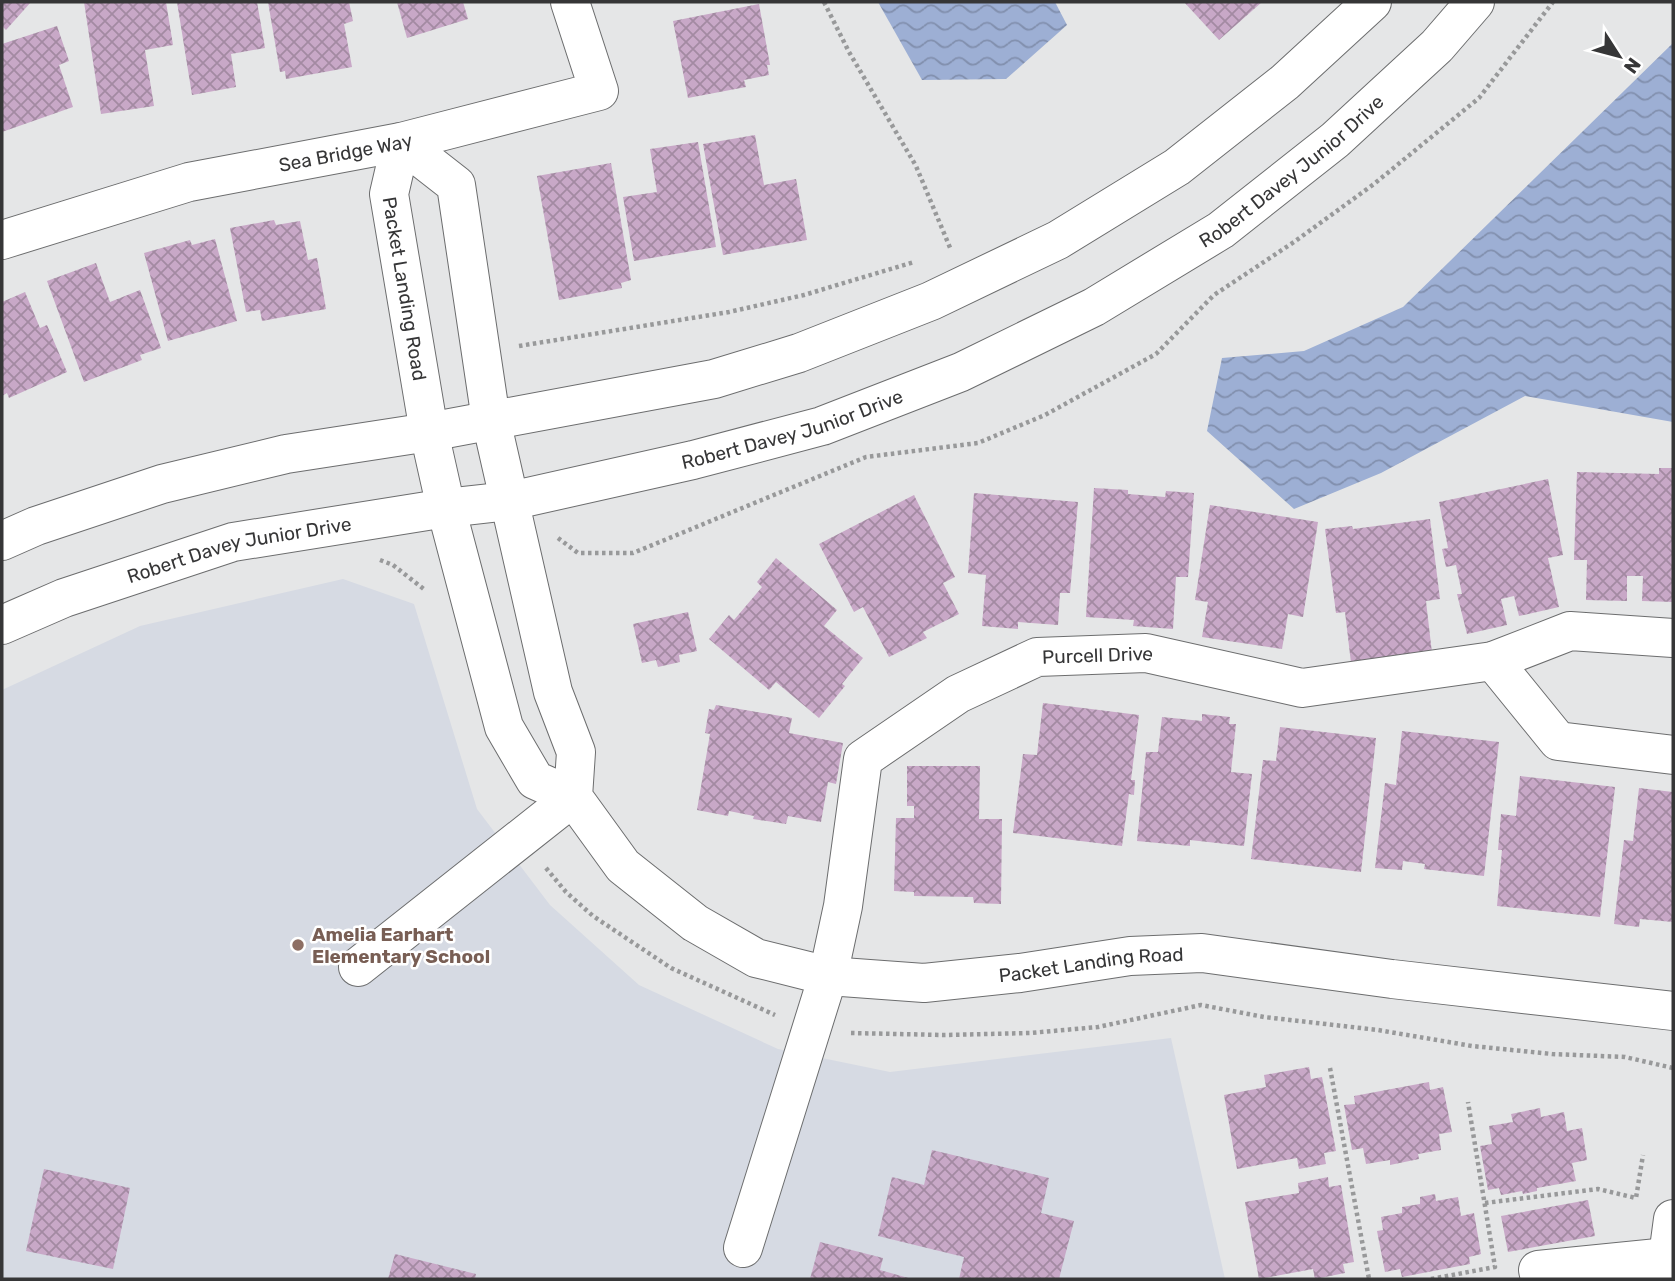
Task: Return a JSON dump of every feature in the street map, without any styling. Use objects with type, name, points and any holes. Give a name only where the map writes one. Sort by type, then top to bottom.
[{"type":"street","name":"Sea Bridge Way","points":[[2,240],[189,182],[401,142],[599,92],[570,2]]},
{"type":"street","points":[[2,541],[36,526],[162,484],[286,454],[429,432],[715,379],[799,353],[931,301],[1058,240],[1177,167],[1285,82],[1372,2]]},
{"type":"street","name":"Robert Davey Junior Drive","points":[[2,625],[64,598],[233,542],[446,508],[510,501],[693,460],[822,426],[961,372],[1094,307],[1221,230],[1335,140],[1437,46],[1475,2]]},
{"type":"street","points":[[358,967],[573,797],[576,752],[553,692],[491,420],[456,185],[401,142]]},
{"type":"street","name":"Packet Landing Road","points":[[401,142],[389,194],[429,432],[446,508],[504,727],[535,780],[573,797],[623,866],[695,923],[756,958],[828,976],[924,983],[1020,973],[1130,956],[1202,953],[1392,979],[1673,1011]]},
{"type":"street","name":"Purcell Drive","points":[[743,1248],[828,976],[842,906],[863,759],[970,689],[1037,657],[1146,653],[1302,688],[1493,662],[1570,631],[1673,638]]},
{"type":"street","points":[[1493,662],[1558,741],[1673,755]]},
{"type":"street","points":[[1540,1279],[1538,1270],[1669,1265],[1673,1219]]},
{"type":"path","points":[[824,2],[849,52],[916,166],[952,252],[940,255]]},
{"type":"path","points":[[481,352],[729,312],[804,295],[916,261]]},
{"type":"path","points":[[370,556],[393,565],[423,587],[428,596]]},
{"type":"path","points":[[521,838],[575,900],[593,916],[670,968],[775,1015],[812,1027],[863,1035],[1030,1033],[1098,1027],[1201,1005],[1264,1017],[1378,1030],[1472,1046],[1552,1055],[1625,1057],[1673,1068]]},
{"type":"path","points":[[1330,1068],[1369,1279]]},
{"type":"path","points":[[1430,1279],[1495,1267],[1468,1102]]},
{"type":"path","points":[[1485,1203],[1598,1189],[1636,1198],[1643,1155]]},
{"type":"shaded area","name":"Amelia Earhart Elementary School","points":[[343,579],[414,604],[477,809],[550,905],[639,985],[778,1049],[890,1072],[1171,1038],[1225,1279],[2,1279],[2,690],[140,626]]},
{"type":"water","points":[[878,2],[1055,2],[1067,25],[1006,79],[922,80]]},
{"type":"water","points":[[1673,43],[1673,422],[1525,396],[1381,473],[1294,509],[1207,431],[1222,358],[1304,351],[1403,307]]},
{"type":"building","points":[[2,2],[31,2],[6,30],[2,26]]},
{"type":"building","points":[[84,2],[166,2],[173,45],[145,50],[154,106],[101,114]]},
{"type":"building","points":[[177,2],[257,2],[265,48],[231,54],[236,87],[192,95]]},
{"type":"building","points":[[268,2],[349,2],[353,21],[344,24],[352,67],[286,79],[285,71],[280,72]]},
{"type":"building","points":[[397,2],[463,2],[468,19],[407,38]]},
{"type":"building","points":[[1184,2],[1262,2],[1219,40]]},
{"type":"building","points":[[759,4],[770,65],[767,65],[769,75],[744,80],[746,87],[688,98],[673,21]]},
{"type":"building","points":[[57,26],[69,61],[59,65],[73,107],[2,132],[2,44]]},
{"type":"building","points":[[755,135],[764,185],[796,179],[807,240],[723,255],[703,144]]},
{"type":"building","points":[[698,142],[716,247],[634,261],[623,197],[657,192],[650,149]]},
{"type":"building","points":[[611,163],[631,280],[621,283],[622,288],[559,300],[537,176]]},
{"type":"building","points":[[274,220],[276,225],[300,221],[308,260],[317,258],[326,309],[262,321],[260,310],[246,312],[230,228]]},
{"type":"building","points":[[215,239],[237,321],[168,341],[144,253],[190,240],[192,245]]},
{"type":"building","points":[[96,263],[110,302],[140,290],[161,348],[140,355],[142,360],[84,382],[47,281]]},
{"type":"building","points":[[25,292],[40,328],[47,325],[67,372],[9,398],[7,393],[2,396],[2,302]]},
{"type":"building","points":[[1659,468],[1673,468],[1673,602],[1642,601],[1643,576],[1627,576],[1627,601],[1586,600],[1587,560],[1574,560],[1577,472],[1659,474]]},
{"type":"building","points":[[1548,479],[1563,555],[1548,558],[1559,607],[1519,616],[1514,596],[1501,599],[1507,625],[1467,634],[1457,594],[1462,594],[1456,565],[1446,567],[1442,549],[1448,548],[1439,502]]},
{"type":"building","points":[[1094,488],[1128,490],[1128,494],[1165,497],[1166,491],[1194,493],[1188,577],[1176,577],[1173,629],[1133,626],[1134,620],[1086,617]]},
{"type":"building","points":[[974,493],[1078,502],[1070,593],[1060,593],[1058,625],[1018,622],[1018,629],[982,626],[986,575],[968,573]]},
{"type":"building","points":[[914,495],[955,577],[943,583],[959,614],[923,632],[927,638],[889,657],[863,607],[854,612],[819,544]]},
{"type":"building","points":[[1210,505],[1318,522],[1303,617],[1288,614],[1282,649],[1202,637],[1208,602],[1195,600]]},
{"type":"building","points":[[1430,519],[1440,599],[1426,601],[1432,653],[1351,663],[1345,612],[1336,613],[1325,529],[1352,526],[1353,529]]},
{"type":"building","points":[[776,558],[837,610],[824,626],[863,658],[819,718],[776,682],[769,690],[709,639],[729,615],[734,620],[762,587],[757,582]]},
{"type":"building","points":[[688,612],[697,651],[679,655],[680,662],[658,667],[656,660],[642,663],[633,624]]},
{"type":"building","points":[[1043,703],[1139,715],[1131,780],[1135,780],[1134,795],[1129,794],[1122,846],[1013,833],[1023,754],[1037,755]]},
{"type":"building","points":[[716,705],[792,718],[789,733],[843,743],[836,784],[828,782],[821,822],[788,816],[786,824],[753,819],[754,816],[729,811],[728,816],[697,810],[710,734],[705,733],[709,709],[714,710]]},
{"type":"building","points":[[1202,714],[1230,717],[1229,724],[1236,724],[1231,772],[1252,774],[1244,846],[1190,840],[1190,846],[1137,841],[1146,752],[1158,752],[1162,717],[1202,721]]},
{"type":"building","points":[[1280,727],[1376,738],[1361,872],[1251,859],[1263,760],[1276,761]]},
{"type":"building","points":[[1402,731],[1499,742],[1484,876],[1424,869],[1425,864],[1403,861],[1402,870],[1375,868],[1385,783],[1396,785]]},
{"type":"building","points":[[907,766],[980,766],[979,819],[1002,819],[1001,904],[974,903],[973,897],[914,896],[914,892],[894,891],[896,818],[914,818],[914,806],[907,806]]},
{"type":"building","points":[[1520,776],[1615,787],[1600,917],[1497,906],[1502,850],[1498,850],[1501,814],[1516,816]]},
{"type":"building","points":[[1639,788],[1673,792],[1673,922],[1640,919],[1639,927],[1614,924],[1624,840],[1633,841]]},
{"type":"building","points":[[1309,1067],[1311,1079],[1322,1077],[1336,1151],[1324,1153],[1326,1164],[1299,1169],[1297,1158],[1237,1169],[1224,1095],[1266,1087],[1264,1075]]},
{"type":"building","points":[[1429,1082],[1430,1090],[1443,1087],[1452,1132],[1439,1134],[1441,1150],[1418,1154],[1419,1159],[1390,1165],[1390,1160],[1366,1164],[1363,1148],[1352,1150],[1344,1105],[1355,1104],[1354,1096]]},
{"type":"building","points":[[1540,1108],[1541,1117],[1564,1112],[1567,1131],[1582,1128],[1587,1160],[1572,1163],[1576,1181],[1537,1188],[1537,1191],[1523,1194],[1522,1191],[1501,1195],[1499,1188],[1488,1190],[1480,1146],[1492,1144],[1489,1126],[1513,1122],[1511,1114]]},
{"type":"building","points":[[932,1150],[1049,1178],[1041,1213],[1074,1221],[1059,1279],[959,1279],[964,1257],[878,1236],[892,1177],[924,1185]]},
{"type":"building","points":[[44,1169],[130,1188],[113,1269],[26,1251]]},
{"type":"building","points":[[1328,1177],[1329,1187],[1341,1185],[1354,1262],[1343,1264],[1345,1273],[1315,1279],[1313,1269],[1259,1279],[1245,1202],[1299,1193],[1298,1183]]},
{"type":"building","points":[[1435,1194],[1436,1201],[1458,1197],[1461,1216],[1474,1213],[1481,1254],[1469,1257],[1470,1264],[1402,1277],[1400,1269],[1385,1272],[1377,1231],[1383,1230],[1381,1217],[1402,1213],[1402,1207],[1420,1204],[1420,1197]]},
{"type":"building","points":[[1588,1200],[1595,1236],[1508,1252],[1501,1216]]},
{"type":"building","points":[[820,1242],[883,1258],[880,1270],[912,1279],[810,1279]]},
{"type":"building","points":[[395,1254],[476,1274],[475,1279],[388,1279]]},
{"type":"place","name":"Amelia Earhart Elementary School","points":[[298,945]]}]
